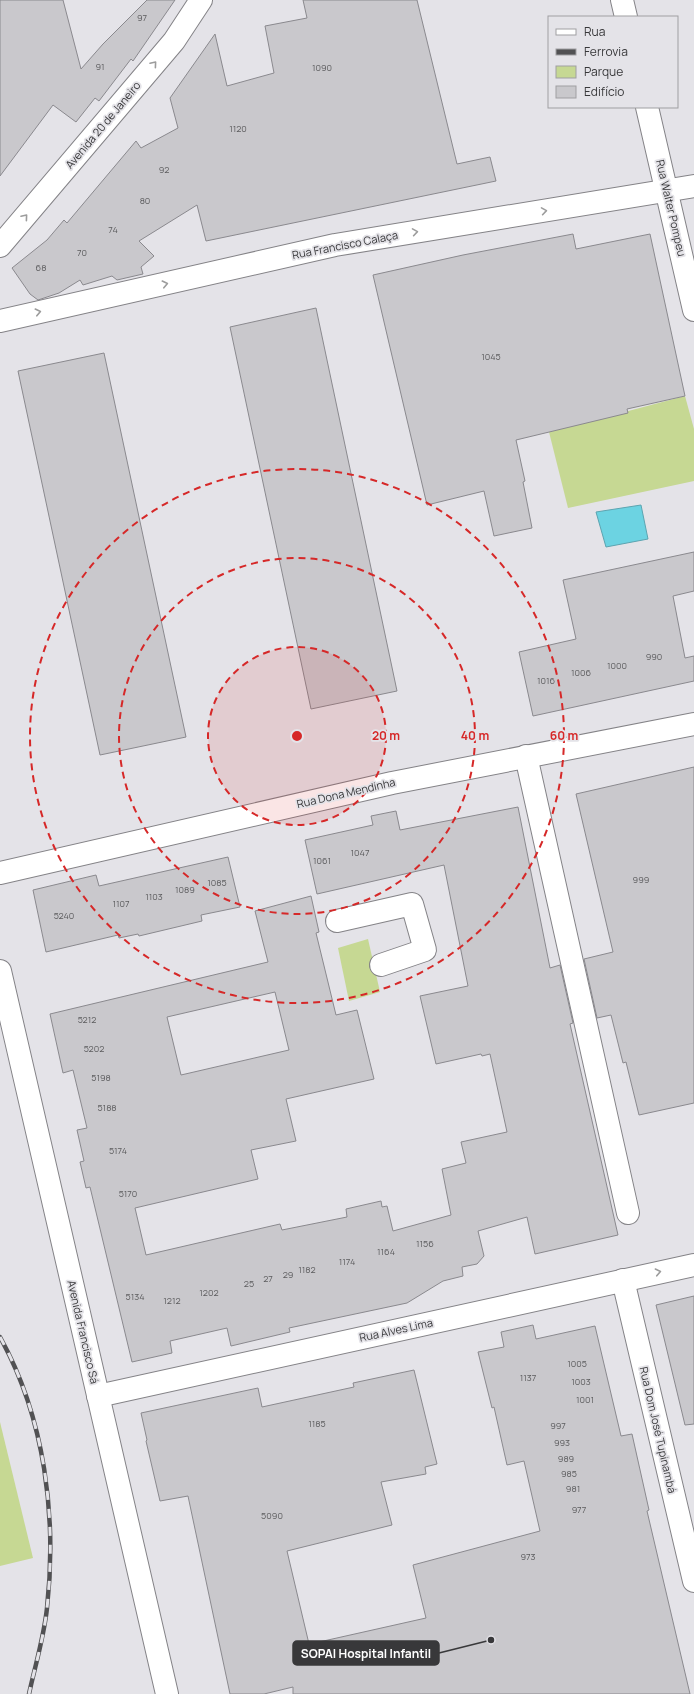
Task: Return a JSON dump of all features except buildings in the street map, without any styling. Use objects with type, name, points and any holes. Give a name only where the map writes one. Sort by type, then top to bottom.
[{"type":"street","name":"Avenida 20 de Janeiro","points":[[0,246],[174,42],[201,0]]},
{"type":"street","points":[[622,0],[626,16]]},
{"type":"street","name":"Rua Walter Pompeu","points":[[647,108],[694,310]]},
{"type":"street","name":"Rua Francisco Calaça","points":[[0,321],[335,245],[667,192],[694,186]]},
{"type":"street","name":"Rua Dona Mendinha","points":[[0,873],[392,783],[694,724]]},
{"type":"street","points":[[526,756],[628,1213]]},
{"type":"street","points":[[337,921],[412,904],[426,950],[381,966]]},
{"type":"street","name":"Avenida Francisco Sá","points":[[0,971],[167,1694]]},
{"type":"street","name":"Rua Alves Lima","points":[[98,1396],[694,1265]]},
{"type":"street","name":"Rua Dom José Tupinambá","points":[[623,1280],[694,1581]]},
{"type":"green space","points":[[685,396],[694,429],[694,481],[568,508],[549,432]]},
{"type":"green space","points":[[368,939],[380,992],[349,1001],[338,948]]},
{"type":"green space","points":[[0,1422],[33,1558],[0,1566]]},
{"type":"water","points":[[641,505],[648,539],[606,547],[596,512]]},
{"type":"railway","points":[[0,1337],[15,1368],[28,1401],[37,1434],[44,1469],[48,1504],[50,1574],[46,1619],[29,1694]]},
{"type":"place","name":"SOPAI Hospital Infantil","points":[[491,1640]]}]
